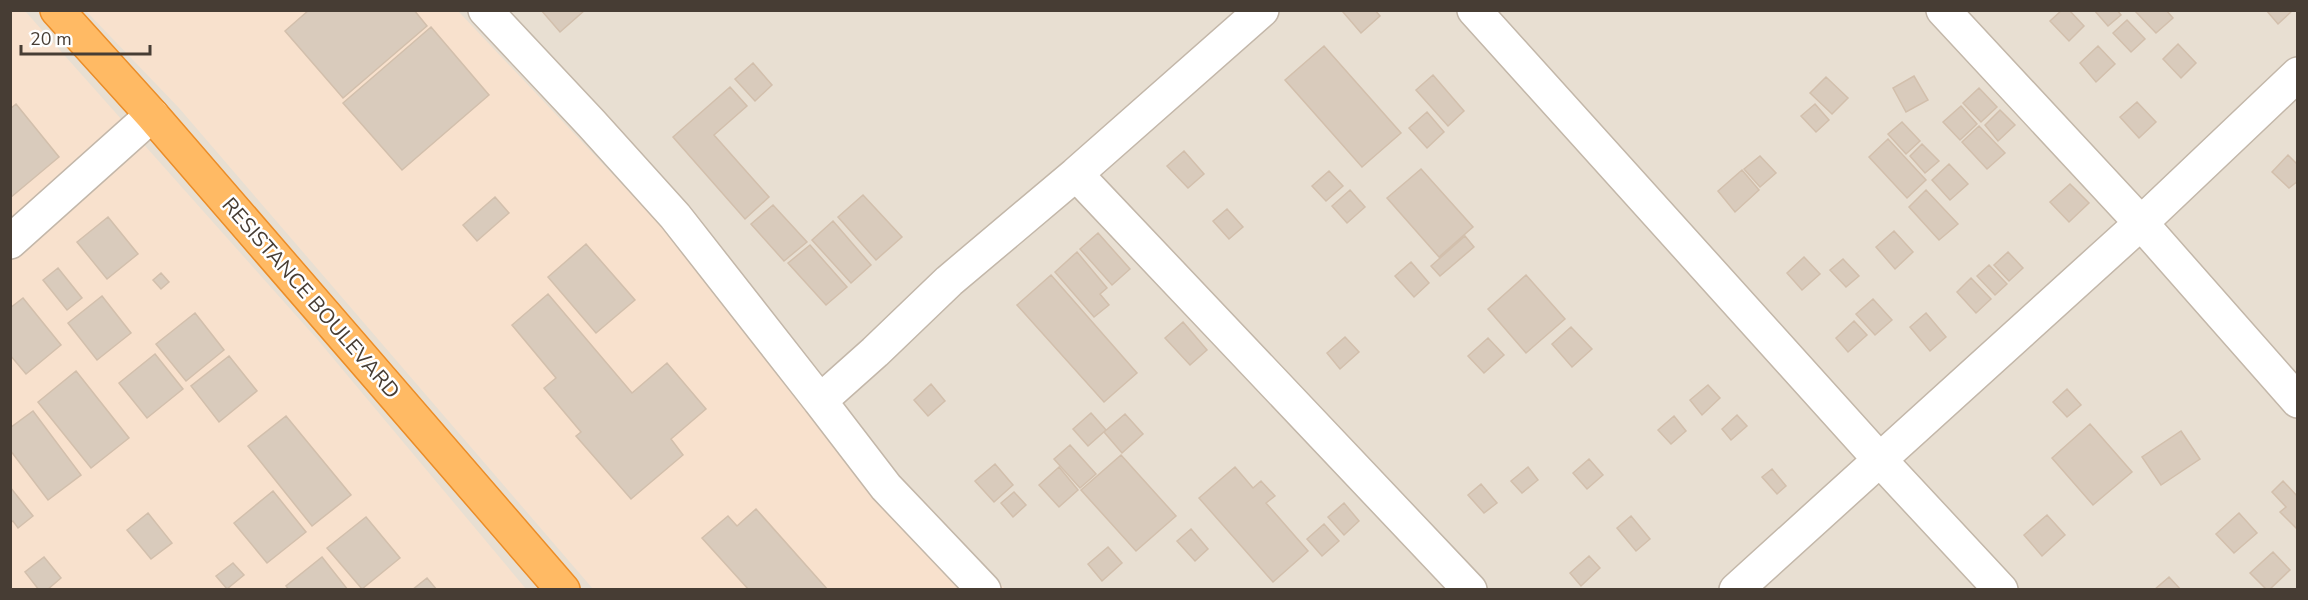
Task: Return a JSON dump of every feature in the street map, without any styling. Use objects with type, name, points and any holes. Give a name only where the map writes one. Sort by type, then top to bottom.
[{"type":"highway","name":"RESISTANCE BOULEVARD","points":[[59,11],[563,590]]},
{"type":"street","points":[[485,10],[675,216],[886,487],[984,590]]},
{"type":"street","points":[[820,401],[949,281],[1076,174],[1262,10]]},
{"type":"street","points":[[1474,10],[1880,460],[2001,590]]},
{"type":"street","points":[[1943,10],[2141,223],[2298,401]]},
{"type":"street","points":[[1736,590],[2141,223],[2298,74]]},
{"type":"street","points":[[10,242],[152,116]]},
{"type":"street","points":[[1076,174],[1470,590]]},
{"type":"shaded area","points":[[10,11],[25,11],[317,339],[526,589],[11,589]]},
{"type":"shaded area","points":[[11,11],[2297,11],[2297,589],[11,589]]},
{"type":"shaded area","points":[[86,11],[458,11],[1005,589],[593,589],[179,108]]},
{"type":"building","points":[[309,10],[414,10],[427,26],[343,98],[285,31]]},
{"type":"building","points":[[541,10],[585,10],[560,32]]},
{"type":"building","points":[[1345,10],[1375,10],[1380,16],[1361,33],[1343,12]]},
{"type":"building","points":[[2062,10],[2069,10],[2084,26],[2069,41],[2050,21]]},
{"type":"building","points":[[2094,10],[2117,10],[2121,15],[2108,26]]},
{"type":"building","points":[[2138,10],[2166,10],[2173,18],[2156,33],[2136,12]]},
{"type":"building","points":[[2266,10],[2293,10],[2278,24]]},
{"type":"building","points":[[2127,20],[2145,39],[2131,52],[2113,33]]},
{"type":"building","points":[[431,27],[489,95],[402,170],[343,103]]},
{"type":"building","points":[[2178,44],[2196,63],[2181,78],[2163,59]]},
{"type":"building","points":[[1324,46],[1401,133],[1362,167],[1285,80]]},
{"type":"building","points":[[2098,46],[2115,64],[2096,82],[2080,63]]},
{"type":"building","points":[[753,63],[772,85],[755,101],[735,79]]},
{"type":"building","points":[[1433,75],[1464,111],[1448,126],[1416,90]]},
{"type":"building","points":[[1914,76],[1928,100],[1906,112],[1893,88]]},
{"type":"building","points":[[1826,77],[1848,98],[1832,114],[1810,93]]},
{"type":"building","points":[[730,87],[747,106],[714,135],[769,197],[745,219],[673,137]]},
{"type":"building","points":[[1979,88],[1997,107],[1981,122],[1963,103]]},
{"type":"building","points":[[2137,102],[2156,122],[2139,138],[2120,117]]},
{"type":"building","points":[[16,104],[59,157],[10,198],[10,109]]},
{"type":"building","points":[[1815,104],[1829,120],[1816,132],[1801,116]]},
{"type":"building","points":[[1961,106],[1977,124],[1960,140],[1943,122]]},
{"type":"building","points":[[2000,110],[2015,125],[1998,141],[1985,125]]},
{"type":"building","points":[[1427,112],[1444,132],[1427,148],[1409,128]]},
{"type":"building","points":[[1902,122],[1920,141],[1906,154],[1888,134]]},
{"type":"building","points":[[1979,126],[2005,153],[1987,169],[1962,142]]},
{"type":"building","points":[[1888,139],[1926,180],[1907,198],[1869,157]]},
{"type":"building","points":[[1922,144],[1939,161],[1925,173],[1910,156]]},
{"type":"building","points":[[1184,151],[1204,174],[1188,188],[1167,166]]},
{"type":"building","points":[[2288,155],[2298,165],[2298,181],[2289,188],[2272,172]]},
{"type":"building","points":[[1760,156],[1776,173],[1760,187],[1744,169]]},
{"type":"building","points":[[1949,164],[1968,184],[1950,200],[1932,180]]},
{"type":"building","points":[[1421,169],[1473,227],[1439,257],[1387,198]]},
{"type":"building","points":[[1742,170],[1759,190],[1735,212],[1718,191]]},
{"type":"building","points":[[1329,171],[1343,186],[1326,201],[1312,186]]},
{"type":"building","points":[[2070,184],[2089,203],[2069,222],[2050,202]]},
{"type":"building","points":[[1350,190],[1365,207],[1347,223],[1332,206]]},
{"type":"building","points":[[1926,190],[1958,224],[1939,240],[1909,207]]},
{"type":"building","points":[[863,195],[902,237],[876,260],[838,217]]},
{"type":"building","points":[[495,197],[509,213],[477,241],[463,225]]},
{"type":"building","points":[[773,205],[807,242],[784,261],[751,224]]},
{"type":"building","points":[[1227,209],[1243,227],[1229,239],[1213,221]]},
{"type":"building","points":[[108,217],[138,254],[107,279],[77,242]]},
{"type":"building","points":[[833,221],[871,265],[851,283],[812,240]]},
{"type":"building","points":[[1894,231],[1913,252],[1895,269],[1876,247]]},
{"type":"building","points":[[1098,233],[1130,269],[1112,285],[1080,249]]},
{"type":"building","points":[[1465,236],[1474,247],[1440,276],[1431,266]]},
{"type":"building","points":[[586,244],[635,300],[596,333],[548,277]]},
{"type":"building","points":[[810,245],[847,287],[826,305],[788,263]]},
{"type":"building","points":[[1077,252],[1107,288],[1100,294],[1109,305],[1094,317],[1055,272]]},
{"type":"building","points":[[2008,252],[2023,268],[2009,281],[1994,265]]},
{"type":"building","points":[[1804,257],[1820,274],[1802,290],[1787,273]]},
{"type":"building","points":[[1843,259],[1859,276],[1846,287],[1830,270]]},
{"type":"building","points":[[1411,262],[1429,283],[1414,297],[1395,276]]},
{"type":"building","points":[[1989,265],[2007,284],[1995,295],[1977,276]]},
{"type":"building","points":[[58,268],[82,298],[67,310],[43,280]]},
{"type":"building","points":[[161,273],[169,282],[161,289],[153,280]]},
{"type":"building","points":[[1051,275],[1137,373],[1104,402],[1017,305]]},
{"type":"building","points":[[1526,275],[1565,319],[1526,353],[1488,309]]},
{"type":"building","points":[[1971,278],[1991,299],[1976,313],[1957,292]]},
{"type":"building","points":[[548,294],[632,393],[667,363],[706,409],[671,439],[683,455],[631,499],[576,436],[581,432],[544,388],[556,378],[512,325]]},
{"type":"building","points":[[102,296],[131,333],[97,360],[68,323]]},
{"type":"building","points":[[23,298],[61,345],[26,374],[10,355],[10,308]]},
{"type":"building","points":[[1873,299],[1892,320],[1875,335],[1856,314]]},
{"type":"building","points":[[195,313],[224,350],[186,381],[156,344]]},
{"type":"building","points":[[1926,313],[1946,337],[1930,351],[1910,327]]},
{"type":"building","points":[[1854,321],[1867,335],[1848,352],[1836,338]]},
{"type":"building","points":[[1183,322],[1207,350],[1190,365],[1165,338]]},
{"type":"building","points":[[1571,327],[1592,349],[1572,367],[1552,344]]},
{"type":"building","points":[[1345,337],[1359,352],[1340,369],[1327,353]]},
{"type":"building","points":[[1488,338],[1504,355],[1484,373],[1468,356]]},
{"type":"building","points":[[155,354],[183,389],[147,418],[119,383]]},
{"type":"building","points":[[229,356],[257,391],[219,422],[191,386]]},
{"type":"building","points":[[76,371],[129,438],[91,468],[38,402]]},
{"type":"building","points":[[931,384],[945,401],[928,416],[914,400]]},
{"type":"building","points":[[1708,385],[1720,398],[1702,415],[1690,400]]},
{"type":"building","points":[[2067,389],[2081,405],[2067,417],[2053,402]]},
{"type":"building","points":[[33,411],[81,475],[48,500],[10,450],[10,428]]},
{"type":"building","points":[[1091,413],[1106,430],[1088,446],[1073,429]]},
{"type":"building","points":[[1125,414],[1143,434],[1122,453],[1104,432]]},
{"type":"building","points":[[1737,415],[1747,426],[1731,440],[1722,429]]},
{"type":"building","points":[[286,416],[351,495],[312,526],[248,446]]},
{"type":"building","points":[[1674,416],[1686,431],[1671,444],[1658,430]]},
{"type":"building","points":[[2090,424],[2132,472],[2093,505],[2052,458]]},
{"type":"building","points":[[2181,431],[2200,459],[2161,485],[2142,457]]},
{"type":"building","points":[[1070,445],[1096,474],[1080,488],[1054,459]]},
{"type":"building","points":[[1121,455],[1176,516],[1136,551],[1081,490]]},
{"type":"building","points":[[1589,459],[1603,475],[1587,489],[1573,473]]},
{"type":"building","points":[[995,464],[1013,485],[994,502],[975,481]]},
{"type":"building","points":[[1059,467],[1078,490],[1059,507],[1039,485]]},
{"type":"building","points":[[1235,467],[1253,488],[1261,481],[1275,496],[1266,503],[1308,551],[1273,582],[1199,498]]},
{"type":"building","points":[[1528,467],[1538,480],[1522,493],[1511,481]]},
{"type":"building","points":[[1772,469],[1786,486],[1777,494],[1762,477]]},
{"type":"building","points":[[2283,481],[2298,497],[2298,530],[2280,512],[2286,507],[2272,492]]},
{"type":"building","points":[[1481,484],[1497,503],[1484,513],[1468,495]]},
{"type":"building","points":[[10,487],[33,516],[18,528],[13,521],[10,523]]},
{"type":"building","points":[[273,491],[306,532],[267,563],[234,523]]},
{"type":"building","points":[[1014,492],[1026,505],[1013,517],[1001,503]]},
{"type":"building","points":[[1344,503],[1359,521],[1344,535],[1328,517]]},
{"type":"building","points":[[756,509],[828,590],[749,590],[702,538],[728,516],[737,526]]},
{"type":"building","points":[[148,513],[172,543],[151,559],[127,530]]},
{"type":"building","points":[[2239,513],[2257,533],[2234,553],[2216,534]]},
{"type":"building","points":[[2047,515],[2065,535],[2042,556],[2024,535]]},
{"type":"building","points":[[1631,516],[1650,539],[1636,551],[1617,528]]},
{"type":"building","points":[[366,517],[400,558],[362,589],[327,548]]},
{"type":"building","points":[[1324,524],[1339,541],[1322,556],[1307,539]]},
{"type":"building","points":[[1191,529],[1208,549],[1195,561],[1177,541]]},
{"type":"building","points":[[1108,547],[1122,563],[1102,581],[1088,564]]},
{"type":"building","points":[[2273,552],[2290,570],[2267,590],[2250,573]]},
{"type":"building","points":[[1589,556],[1600,568],[1581,586],[1570,573]]},
{"type":"building","points":[[44,557],[61,578],[47,590],[39,590],[25,572]]},
{"type":"building","points":[[322,557],[348,590],[289,590],[286,586]]},
{"type":"building","points":[[233,563],[244,575],[227,589],[216,576]]},
{"type":"building","points":[[2169,577],[2181,590],[2154,590]]},
{"type":"building","points":[[427,578],[437,590],[412,590]]}]
